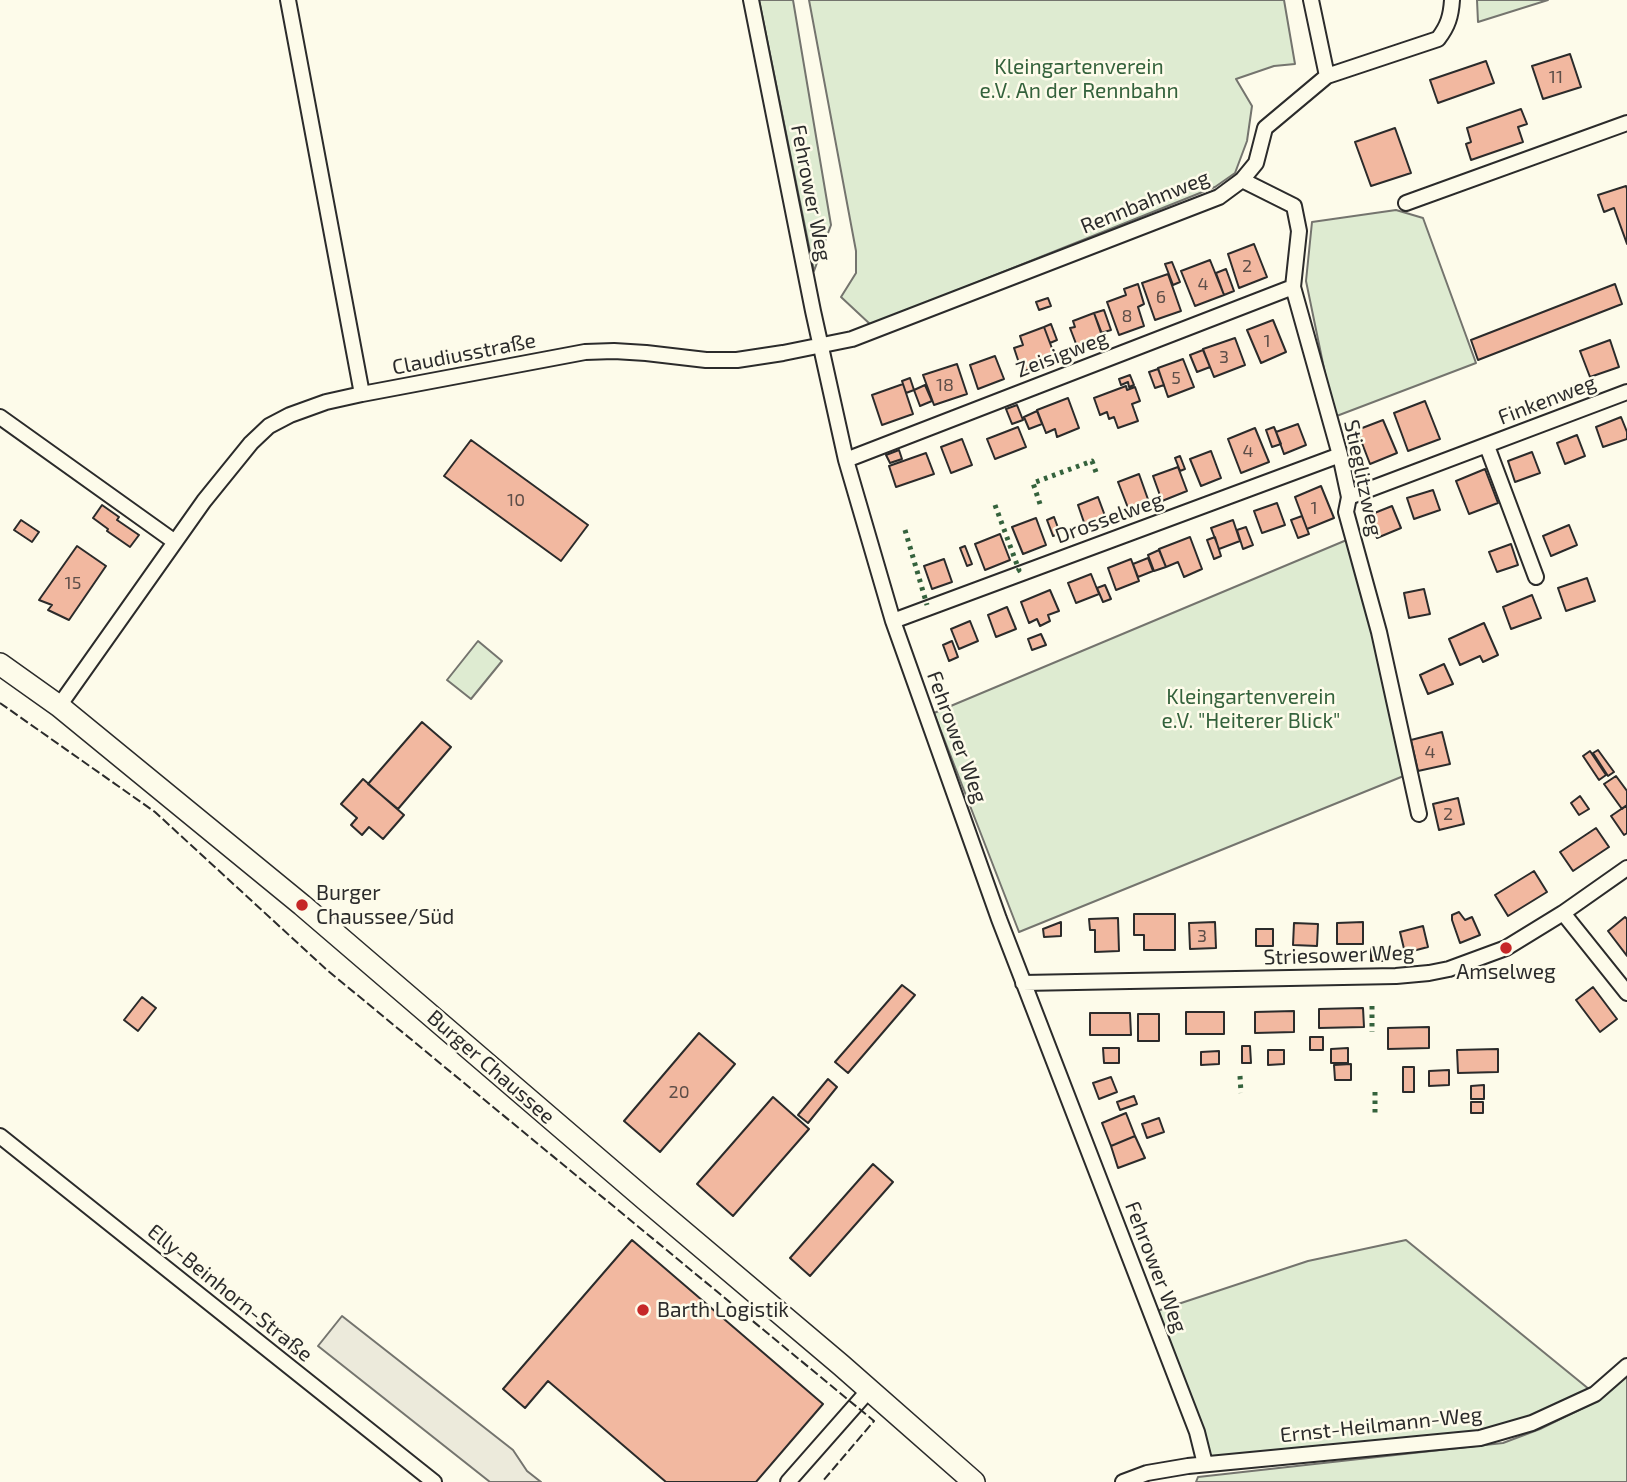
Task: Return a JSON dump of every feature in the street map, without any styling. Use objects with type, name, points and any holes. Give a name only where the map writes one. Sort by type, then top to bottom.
[{"type":"main road","name":"Burger Chaussee","points":[[0,664],[59,706],[302,905],[974,1482]]},
{"type":"street","points":[[288,0],[362,394]]},
{"type":"street","name":"Fehrower Weg","points":[[751,0],[846,460],[893,621],[999,919],[1197,1432],[1205,1464]]},
{"type":"street","points":[[1311,0],[1327,76]]},
{"type":"street","name":"Rennbahnweg","points":[[821,345],[852,339],[1219,197],[1242,180],[1256,163],[1265,128],[1327,76],[1438,39],[1446,29],[1452,0]]},
{"type":"street","points":[[1406,203],[1627,123]]},
{"type":"street","name":"Stieglitzweg","points":[[1242,180],[1294,206],[1299,231],[1293,287],[1340,455],[1349,497],[1346,512],[1379,632],[1419,814]]},
{"type":"street","name":"Zeisigweg","points":[[846,460],[1293,287]]},
{"type":"street","name":"Claudiusstraße","points":[[59,706],[204,501],[251,443],[269,426],[290,415],[326,402],[362,394],[585,352],[614,351],[706,360],[737,360],[821,345]]},
{"type":"street","name":"Finkenweg","points":[[1349,497],[1626,396]]},
{"type":"street","points":[[0,417],[175,542]]},
{"type":"street","name":"Finkenweg","points":[[1486,446],[1536,577]]},
{"type":"street","name":"Drosselweg","points":[[893,621],[1340,455]]},
{"type":"street","name":"Striesower Weg","points":[[1023,983],[1429,973],[1449,969],[1506,948],[1563,913],[1627,868]]},
{"type":"street","points":[[1563,913],[1627,993]]},
{"type":"street","name":"Elly-Beinhorn-Straße","points":[[0,1136],[435,1482]]},
{"type":"street","name":"Ernst-Heilmann-Weg","points":[[1124,1482],[1147,1473],[1205,1464],[1480,1438],[1532,1423],[1595,1394],[1627,1366]]},
{"type":"street","points":[[788,1482],[869,1390]]},
{"type":"green space","points":[[759,0],[793,0],[831,225],[814,271]]},
{"type":"green space","name":"Kleingartenverein e.V. An der Rennbahn","points":[[809,0],[1284,0],[1295,64],[1274,66],[1236,79],[1252,106],[1247,141],[1235,173],[1215,187],[871,325],[841,297],[856,273],[856,251]]},
{"type":"green space","points":[[1477,0],[1548,0],[1478,22]]},
{"type":"green space","points":[[1396,210],[1423,218],[1476,363],[1334,417],[1306,281],[1312,222]]},
{"type":"green space","name":"Kleingartenverein e.V. \"Heiterer Blick\"","points":[[1349,539],[1411,773],[1019,932],[934,713]]},
{"type":"green space","points":[[478,641],[502,661],[471,699],[447,680]]},
{"type":"green space","points":[[1406,1240],[1595,1394],[1480,1438],[1205,1464],[1152,1314],[1308,1261]]},
{"type":"green space","points":[[1627,1375],[1627,1482],[1196,1482],[1198,1477],[1503,1443],[1540,1429],[1595,1402]]},
{"type":"shaded area","points":[[342,1316],[513,1450],[527,1471],[541,1482],[490,1482],[318,1346]]},
{"type":"building","points":[[1570,54],[1581,87],[1543,99],[1532,66]]},
{"type":"building","points":[[1486,61],[1494,83],[1438,103],[1430,80]]},
{"type":"building","points":[[1521,109],[1527,124],[1518,127],[1523,142],[1471,160],[1466,144],[1471,142],[1467,128]]},
{"type":"building","points":[[1395,128],[1411,173],[1371,186],[1355,142]]},
{"type":"building","points":[[1626,186],[1627,244],[1614,208],[1604,212],[1598,195]]},
{"type":"building","points":[[1254,244],[1267,277],[1239,288],[1228,254]]},
{"type":"building","points":[[1210,260],[1224,295],[1195,306],[1181,271]]},
{"type":"building","points":[[1172,262],[1180,282],[1173,285],[1165,264]]},
{"type":"building","points":[[1226,269],[1234,291],[1224,295],[1216,273]]},
{"type":"building","points":[[1168,274],[1181,311],[1155,320],[1142,283]]},
{"type":"building","points":[[1138,284],[1144,304],[1138,307],[1144,326],[1119,335],[1107,302],[1126,295],[1124,289]]},
{"type":"building","points":[[1615,284],[1622,304],[1478,360],[1471,340]]},
{"type":"building","points":[[1048,298],[1051,306],[1039,310],[1036,302]]},
{"type":"building","points":[[1104,310],[1111,330],[1101,333],[1094,313]]},
{"type":"building","points":[[1094,313],[1104,339],[1078,349],[1070,328],[1075,327],[1073,321]]},
{"type":"building","points":[[1273,320],[1286,352],[1261,363],[1247,330]]},
{"type":"building","points":[[1051,324],[1057,340],[1050,343],[1044,327]]},
{"type":"building","points":[[1044,327],[1056,359],[1022,372],[1014,348],[1023,345],[1020,336]]},
{"type":"building","points":[[1235,338],[1245,365],[1214,377],[1203,349]]},
{"type":"building","points":[[1610,340],[1619,367],[1590,377],[1580,351]]},
{"type":"building","points":[[1203,350],[1210,367],[1197,372],[1190,355]]},
{"type":"building","points":[[995,356],[1004,379],[978,389],[970,365]]},
{"type":"building","points":[[1183,359],[1194,387],[1168,397],[1158,368]]},
{"type":"building","points":[[957,364],[967,394],[934,405],[923,375]]},
{"type":"building","points":[[1158,369],[1164,385],[1155,388],[1149,372]]},
{"type":"building","points":[[1130,375],[1134,385],[1129,387],[1128,382],[1121,385],[1119,379]]},
{"type":"building","points":[[910,378],[914,390],[906,393],[902,381]]},
{"type":"building","points":[[903,384],[913,414],[882,425],[872,395]]},
{"type":"building","points":[[925,385],[932,401],[920,406],[914,390]]},
{"type":"building","points":[[1126,386],[1127,390],[1135,387],[1140,401],[1132,404],[1138,421],[1118,428],[1114,417],[1109,419],[1107,412],[1100,415],[1094,398]]},
{"type":"building","points":[[1068,398],[1079,428],[1057,437],[1055,429],[1046,433],[1037,410]]},
{"type":"building","points":[[1425,401],[1440,439],[1408,451],[1394,413]]},
{"type":"building","points":[[1017,405],[1023,420],[1012,424],[1006,409]]},
{"type":"building","points":[[1037,411],[1042,424],[1029,429],[1024,417]]},
{"type":"building","points":[[1621,417],[1627,439],[1603,447],[1596,427]]},
{"type":"building","points":[[1383,420],[1397,453],[1370,464],[1357,430]]},
{"type":"building","points":[[1298,424],[1306,445],[1284,454],[1276,432]]},
{"type":"building","points":[[1018,427],[1026,447],[995,459],[987,439]]},
{"type":"building","points":[[1274,427],[1281,444],[1272,447],[1266,430]]},
{"type":"building","points":[[1255,428],[1269,462],[1241,473],[1228,439]]},
{"type":"building","points":[[1577,435],[1585,456],[1565,464],[1557,443]]},
{"type":"building","points":[[962,439],[972,465],[951,473],[941,447]]},
{"type":"building","points":[[471,440],[588,525],[561,561],[444,476]]},
{"type":"building","points":[[899,450],[902,459],[890,463],[886,455]]},
{"type":"building","points":[[1211,451],[1221,478],[1201,486],[1190,459]]},
{"type":"building","points":[[1532,452],[1540,473],[1515,482],[1508,461]]},
{"type":"building","points":[[926,453],[934,474],[896,487],[889,466]]},
{"type":"building","points":[[1180,456],[1185,469],[1180,471],[1175,458]]},
{"type":"building","points":[[1178,467],[1187,491],[1162,501],[1153,476]]},
{"type":"building","points":[[1485,469],[1498,503],[1469,514],[1456,481]]},
{"type":"building","points":[[1139,474],[1150,505],[1130,513],[1118,482]]},
{"type":"building","points":[[1321,486],[1334,518],[1307,529],[1295,497]]},
{"type":"building","points":[[1433,490],[1440,510],[1414,519],[1407,498]]},
{"type":"building","points":[[1098,497],[1108,524],[1087,531],[1078,505]]},
{"type":"building","points":[[1277,503],[1285,525],[1262,533],[1254,511]]},
{"type":"building","points":[[102,505],[119,517],[117,520],[139,535],[130,547],[93,518]]},
{"type":"building","points":[[1392,506],[1401,528],[1377,538],[1367,516]]},
{"type":"building","points":[[1302,516],[1309,534],[1298,538],[1291,520]]},
{"type":"building","points":[[1054,517],[1060,533],[1053,536],[1047,520]]},
{"type":"building","points":[[1036,518],[1046,545],[1023,554],[1012,527]]},
{"type":"building","points":[[21,520],[39,532],[32,542],[14,530]]},
{"type":"building","points":[[1233,520],[1240,541],[1219,549],[1211,528]]},
{"type":"building","points":[[1569,525],[1577,545],[1551,556],[1543,536]]},
{"type":"building","points":[[1246,527],[1253,545],[1243,549],[1237,530]]},
{"type":"building","points":[[1000,534],[1010,560],[985,570],[975,544]]},
{"type":"building","points":[[1190,537],[1202,569],[1184,577],[1178,562],[1166,567],[1159,549]]},
{"type":"building","points":[[1215,537],[1221,556],[1214,559],[1207,540]]},
{"type":"building","points":[[1511,544],[1518,565],[1497,572],[1489,552]]},
{"type":"building","points":[[77,546],[106,566],[69,620],[48,610],[52,605],[39,600]]},
{"type":"building","points":[[965,546],[972,564],[967,566],[960,548]]},
{"type":"building","points":[[1159,550],[1166,567],[1154,571],[1148,555]]},
{"type":"building","points":[[1148,558],[1153,571],[1138,577],[1133,564]]},
{"type":"building","points":[[944,559],[952,582],[932,589],[924,566]]},
{"type":"building","points":[[1131,559],[1139,581],[1116,590],[1108,568]]},
{"type":"building","points":[[1091,574],[1099,594],[1076,603],[1068,583]]},
{"type":"building","points":[[1587,578],[1595,601],[1566,611],[1558,588]]},
{"type":"building","points":[[1105,585],[1111,599],[1103,602],[1097,588]]},
{"type":"building","points":[[1424,589],[1430,614],[1409,618],[1404,593]]},
{"type":"building","points":[[1050,590],[1059,611],[1048,615],[1050,621],[1040,626],[1037,619],[1029,623],[1021,602]]},
{"type":"building","points":[[1532,595],[1541,618],[1511,629],[1503,607]]},
{"type":"building","points":[[1007,607],[1016,629],[996,637],[988,615]]},
{"type":"building","points":[[970,621],[978,641],[959,649],[951,629]]},
{"type":"building","points":[[1484,623],[1498,655],[1483,662],[1480,656],[1460,665],[1449,639]]},
{"type":"building","points":[[1041,634],[1046,645],[1032,650],[1028,639]]},
{"type":"building","points":[[952,641],[958,657],[949,661],[943,645]]},
{"type":"building","points":[[1444,664],[1453,684],[1428,694],[1420,675]]},
{"type":"building","points":[[422,722],[451,747],[398,809],[368,784]]},
{"type":"building","points":[[1442,732],[1450,764],[1418,771],[1411,740]]},
{"type":"building","points":[[1598,750],[1614,772],[1608,776],[1593,753]]},
{"type":"building","points":[[1590,751],[1606,775],[1599,780],[1583,756]]},
{"type":"building","points":[[1616,776],[1627,791],[1627,805],[1622,809],[1604,784]]},
{"type":"building","points":[[363,779],[404,815],[383,839],[369,827],[362,835],[351,825],[357,818],[341,804]]},
{"type":"building","points":[[1580,796],[1589,809],[1579,815],[1571,803]]},
{"type":"building","points":[[1458,798],[1464,824],[1439,830],[1433,804]]},
{"type":"building","points":[[1627,805],[1627,833],[1624,835],[1611,816]]},
{"type":"building","points":[[1596,828],[1609,847],[1573,871],[1560,852]]},
{"type":"building","points":[[1534,871],[1547,892],[1508,916],[1495,895]]},
{"type":"building","points":[[1459,912],[1465,920],[1472,917],[1480,935],[1460,943],[1452,920],[1452,915]]},
{"type":"building","points":[[1134,914],[1175,914],[1175,950],[1144,950],[1144,935],[1134,935]]},
{"type":"building","points":[[1625,917],[1627,919],[1627,956],[1608,931]]},
{"type":"building","points":[[1118,918],[1119,951],[1095,952],[1095,930],[1090,930],[1089,919]]},
{"type":"building","points":[[1061,922],[1061,936],[1044,937],[1043,929]]},
{"type":"building","points":[[1215,922],[1216,948],[1190,949],[1189,923]]},
{"type":"building","points":[[1363,922],[1363,944],[1337,944],[1337,923]]},
{"type":"building","points":[[1294,923],[1318,924],[1317,946],[1293,945]]},
{"type":"building","points":[[1423,926],[1428,947],[1405,953],[1400,932]]},
{"type":"building","points":[[1256,929],[1273,929],[1273,946],[1256,946]]},
{"type":"building","points":[[1371,948],[1388,948],[1388,961],[1371,961]]},
{"type":"building","points":[[902,985],[915,995],[848,1073],[835,1062]]},
{"type":"building","points":[[1593,987],[1617,1019],[1600,1032],[1576,1000]]},
{"type":"building","points":[[142,997],[156,1008],[138,1031],[124,1020]]},
{"type":"building","points":[[1363,1008],[1364,1027],[1319,1028],[1319,1009]]},
{"type":"building","points":[[1294,1011],[1294,1032],[1255,1033],[1255,1012]]},
{"type":"building","points":[[1186,1012],[1224,1012],[1224,1034],[1186,1034]]},
{"type":"building","points":[[1090,1013],[1130,1013],[1131,1035],[1090,1035]]},
{"type":"building","points":[[1138,1014],[1159,1014],[1159,1041],[1138,1041]]},
{"type":"building","points":[[1429,1027],[1429,1048],[1388,1049],[1388,1028]]},
{"type":"building","points":[[699,1033],[735,1064],[660,1152],[624,1121]]},
{"type":"building","points":[[1310,1037],[1323,1037],[1323,1050],[1310,1050]]},
{"type":"building","points":[[1242,1046],[1250,1046],[1251,1063],[1242,1063]]},
{"type":"building","points":[[1103,1048],[1119,1048],[1119,1063],[1104,1063]]},
{"type":"building","points":[[1348,1048],[1348,1063],[1331,1063],[1331,1049]]},
{"type":"building","points":[[1498,1049],[1498,1072],[1458,1073],[1457,1050]]},
{"type":"building","points":[[1268,1050],[1284,1050],[1284,1064],[1268,1065]]},
{"type":"building","points":[[1219,1051],[1219,1064],[1201,1065],[1201,1052]]},
{"type":"building","points":[[1351,1064],[1351,1080],[1335,1080],[1334,1065]]},
{"type":"building","points":[[1403,1067],[1414,1067],[1414,1092],[1403,1092]]},
{"type":"building","points":[[1449,1070],[1449,1085],[1429,1086],[1429,1071]]},
{"type":"building","points":[[1111,1077],[1117,1092],[1099,1099],[1093,1083]]},
{"type":"building","points":[[828,1079],[837,1087],[808,1123],[798,1115]]},
{"type":"building","points":[[1484,1085],[1484,1099],[1471,1099],[1471,1086]]},
{"type":"building","points":[[1134,1096],[1137,1104],[1120,1110],[1117,1102]]},
{"type":"building","points":[[773,1097],[809,1129],[733,1216],[697,1184]]},
{"type":"building","points":[[1471,1102],[1483,1102],[1483,1113],[1471,1113]]},
{"type":"building","points":[[1126,1113],[1135,1136],[1111,1146],[1102,1123]]},
{"type":"building","points":[[1159,1118],[1164,1132],[1147,1138],[1142,1124]]},
{"type":"building","points":[[1135,1136],[1145,1158],[1118,1168],[1111,1146]]},
{"type":"building","points":[[873,1164],[893,1182],[810,1276],[790,1258]]},
{"type":"building","name":"Barth Logistik","points":[[632,1240],[823,1404],[756,1482],[666,1482],[548,1381],[525,1408],[503,1389]]},
{"type":"hedge","points":[[1040,504],[1033,483],[1092,461],[1097,475]]},
{"type":"hedge","points":[[995,505],[1019,570],[1015,572]]},
{"type":"hedge","points":[[905,530],[927,605]]},
{"type":"hedge","points":[[1372,1006],[1372,1032]]},
{"type":"hedge","points":[[1240,1076],[1241,1093]]},
{"type":"hedge","points":[[1375,1092],[1375,1115]]},
{"type":"fence","points":[[0,703],[155,812],[327,970],[874,1421],[822,1482]]},
{"type":"place","name":"Burger Chaussee/Süd","points":[[302,905]]},
{"type":"place","name":"Amselweg","points":[[1506,948]]},
{"type":"place","name":"Barth Logistik","points":[[643,1310]]}]
